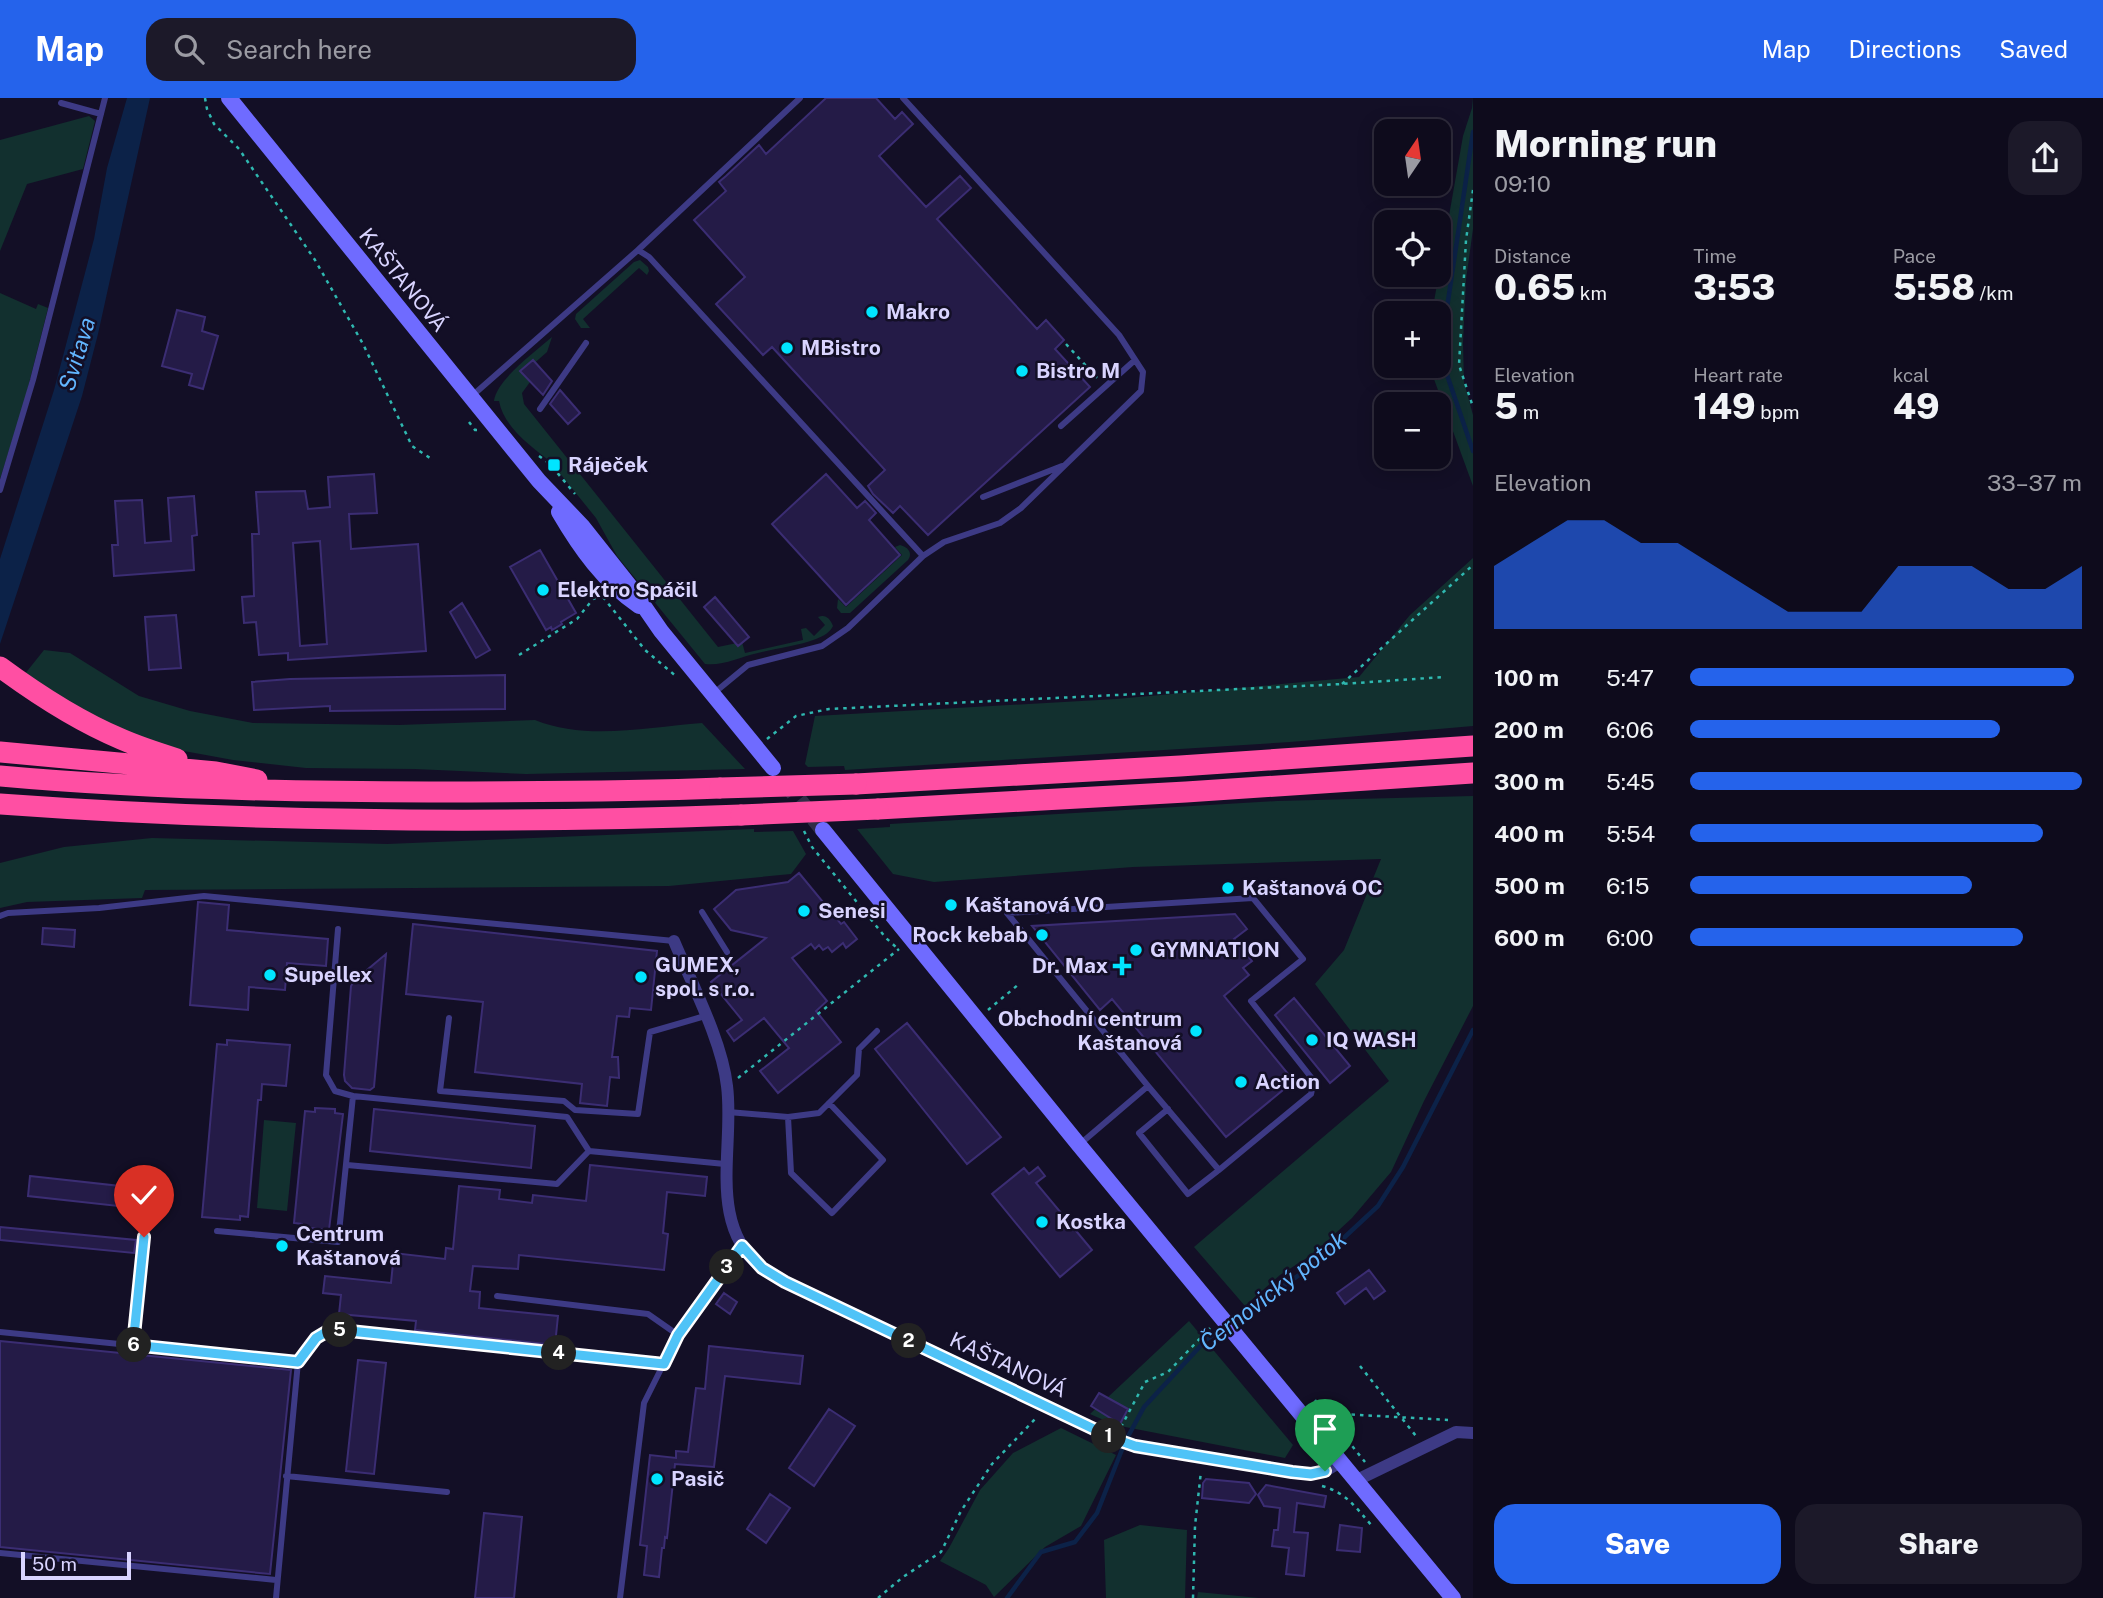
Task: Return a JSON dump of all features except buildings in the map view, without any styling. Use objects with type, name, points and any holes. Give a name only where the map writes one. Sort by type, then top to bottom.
[{"type":"highway","points":[[0,667],[84,722],[121,739],[216,772]]},
{"type":"highway","points":[[5,777],[318,792],[612,792],[1098,771],[1473,746]]},
{"type":"highway","points":[[9,753],[216,772],[318,792]]},
{"type":"highway","points":[[1,804],[156,813],[377,820],[613,819],[877,809],[1473,773]]},
{"type":"main road","name":"KAŠTANOVÁ","points":[[229,98],[545,487],[574,537],[610,584],[646,612],[773,768]]},
{"type":"main road","points":[[824,830],[1079,1145],[1453,1598]]},
{"type":"street","name":"KAŠTANOVÁ","points":[[674,941],[719,1050],[727,1087],[726,1164],[730,1217],[742,1246],[762,1268],[785,1282],[1046,1407],[1135,1446],[1311,1474],[1325,1471],[1340,1462]]},
{"type":"street","points":[[1355,1481],[1456,1432],[1473,1433]]},
{"type":"lane","points":[[0,490],[33,380],[105,98]]},
{"type":"lane","points":[[471,397],[638,250],[800,98]]},
{"type":"lane","points":[[712,694],[748,665],[822,646],[848,628],[923,556],[944,542],[1000,523],[1021,508],[1141,390],[1143,372],[1119,335],[903,98]]},
{"type":"lane","points":[[61,103],[101,114]]},
{"type":"lane","points":[[638,250],[649,257],[923,556]]},
{"type":"lane","points":[[540,409],[586,342]]},
{"type":"lane","points":[[1061,426],[1135,360]]},
{"type":"lane","points":[[983,497],[1066,465]]},
{"type":"lane","points":[[0,916],[8,913],[99,908],[204,896],[674,941]]},
{"type":"lane","points":[[1168,1109],[1139,1133],[1188,1194],[1219,1170],[1311,1094],[1314,1080],[1251,1001],[1303,959],[1253,898],[1007,913],[1219,1170]]},
{"type":"lane","points":[[702,912],[727,952]]},
{"type":"lane","points":[[338,929],[326,1075],[335,1091],[353,1096],[567,1118],[589,1151]]},
{"type":"lane","points":[[449,1018],[440,1091],[564,1101],[575,1110],[638,1114],[650,1032],[705,1016]]},
{"type":"lane","points":[[728,1112],[788,1117],[819,1112],[857,1075],[859,1049],[877,1031]]},
{"type":"lane","points":[[1079,1145],[1148,1086]]},
{"type":"lane","points":[[217,1231],[338,1242],[353,1096]]},
{"type":"lane","points":[[788,1117],[791,1173],[832,1213],[883,1160],[829,1103]]},
{"type":"lane","points":[[589,1151],[726,1164]]},
{"type":"lane","points":[[347,1165],[556,1184],[589,1151]]},
{"type":"lane","points":[[133,1345],[147,1208]]},
{"type":"lane","points":[[620,1598],[647,1395],[678,1335],[742,1246]]},
{"type":"lane","points":[[497,1296],[648,1314],[678,1335]]},
{"type":"lane","points":[[276,1598],[298,1362],[316,1338],[331,1329],[664,1364]]},
{"type":"lane","points":[[0,1332],[298,1362]]},
{"type":"lane","points":[[286,1476],[447,1492]]},
{"type":"lane","points":[[0,1553],[276,1580]]},
{"type":"path","points":[[205,98],[214,124],[239,149],[315,260],[363,344],[412,446],[430,458]]},
{"type":"path","points":[[1473,190],[1466,240],[1459,365],[1473,407]]},
{"type":"path","points":[[1066,344],[1105,387]]},
{"type":"path","points":[[1342,684],[1473,565]]},
{"type":"path","points":[[519,655],[577,619],[593,599],[599,596]]},
{"type":"path","points":[[756,748],[796,716],[828,709],[1444,677]]},
{"type":"path","points":[[727,1087],[899,949]]},
{"type":"path","points":[[1115,1439],[1144,1382],[1168,1372],[1222,1318]]},
{"type":"path","points":[[1360,1366],[1424,1447]]},
{"type":"path","points":[[1315,1400],[1373,1472]]},
{"type":"path","points":[[878,1598],[903,1577],[941,1552],[961,1511],[992,1464],[1046,1407]]},
{"type":"path","points":[[1326,1413],[1452,1421]]},
{"type":"path","points":[[1193,1598],[1195,1526],[1203,1457]]},
{"type":"path","points":[[1314,1484],[1339,1492],[1374,1528]]},
{"type":"green space","points":[[1473,98],[1473,229],[1466,280],[1463,343],[1464,382],[1473,415],[1473,486],[1451,426],[1451,392],[1439,392],[1434,378],[1451,378],[1451,301],[1434,301],[1437,287],[1451,287],[1450,210],[1463,136]]},
{"type":"green space","points":[[89,116],[95,121],[83,169],[27,184],[0,251],[0,140]]},
{"type":"green space","points":[[640,260],[648,267],[647,275],[639,268],[583,319],[590,328],[581,328],[575,319],[576,314],[634,262]]},
{"type":"green space","points":[[0,293],[36,309],[38,304],[48,308],[24,403],[0,479]]},
{"type":"green space","points":[[552,337],[547,352],[522,374],[530,382],[522,393],[524,404],[718,647],[742,642],[745,653],[803,640],[801,629],[806,628],[814,636],[825,625],[818,617],[821,616],[832,623],[833,626],[828,632],[802,643],[725,662],[705,664],[617,556],[596,518],[558,471],[561,468],[520,436],[507,420],[499,401],[494,401],[509,375]]},
{"type":"green space","points":[[900,545],[909,551],[908,560],[850,613],[841,613],[837,608],[838,599],[846,607],[902,555],[895,547]]},
{"type":"green space","points":[[1473,558],[1473,726],[1290,742],[845,770],[844,766],[808,767],[805,764],[815,716],[1116,699],[1359,677],[1410,615]]},
{"type":"green space","points":[[44,650],[70,653],[139,696],[190,711],[253,723],[399,725],[535,720],[575,730],[617,731],[702,723],[745,769],[526,774],[306,768],[233,760],[173,749],[120,729],[49,695],[24,675]]},
{"type":"green space","points":[[1473,796],[1473,1006],[1391,1172],[1352,1218],[1313,1254],[1280,1275],[1245,1306],[1194,1247],[1389,1081],[1315,984],[1344,950],[1381,859],[1133,867],[934,882],[893,874],[857,829],[890,827],[890,824],[1277,801]]},
{"type":"green space","points":[[754,829],[754,832],[793,831],[806,854],[791,874],[669,886],[145,890],[142,898],[27,902],[0,908],[0,863],[64,847],[152,838],[387,844]]},
{"type":"green space","points":[[264,1120],[296,1123],[287,1211],[257,1208]]},
{"type":"green space","points":[[1189,1321],[1293,1445],[1285,1458],[1115,1425],[1090,1414]]},
{"type":"green space","points":[[1061,1428],[1116,1455],[1081,1526],[1045,1547],[994,1597],[986,1585],[940,1561],[980,1490],[1013,1453]]},
{"type":"green space","points":[[1140,1525],[1187,1530],[1185,1598],[1106,1598],[1104,1540]]},
{"type":"green space","points":[[1198,1592],[1259,1598],[1197,1598]]},
{"type":"water","name":"Svitava","points":[[127,98],[150,98],[98,334],[82,396],[0,644],[0,559],[54,390],[94,239],[107,168]]},
{"type":"waterway","name":"Černovický potok","points":[[1473,132],[1443,335],[1446,372],[1473,451]]},
{"type":"waterway","name":"Černovický potok","points":[[1231,1323],[1319,1261],[1378,1206],[1403,1167],[1473,1030]]},
{"type":"waterway","name":"Černovický potok","points":[[1007,1598],[1041,1552],[1075,1542],[1097,1513],[1125,1442],[1144,1407],[1206,1340],[1224,1328]]},
{"type":"tunnel","points":[[784,781],[823,830]]},
{"type":"place","name":"Makro","points":[[872,312]]},
{"type":"place","name":"MBistro","points":[[787,348]]},
{"type":"place","name":"Bistro M","points":[[1022,371]]},
{"type":"place","name":"Ráječek","points":[[554,465]]},
{"type":"place","name":"Elektro Spáčil","points":[[543,590]]},
{"type":"place","name":"Kaštanová OC","points":[[1228,888]]},
{"type":"place","name":"Kaštanová VO","points":[[951,905]]},
{"type":"place","name":"Senesi","points":[[804,911]]},
{"type":"place","name":"Rock kebab","points":[[1042,935]]},
{"type":"place","name":"GYMNATION","points":[[1136,950]]},
{"type":"place","name":"Dr. Max","points":[[1122,966]]},
{"type":"place","name":"Supellex","points":[[270,975]]},
{"type":"place","name":"GUMEX, spol. s r.o.","points":[[641,977]]},
{"type":"place","name":"Obchodní centrum Kaštanová","points":[[1196,1031]]},
{"type":"place","name":"IQ WASH","points":[[1312,1040]]},
{"type":"place","name":"Action","points":[[1241,1082]]},
{"type":"place","name":"Kostka","points":[[1042,1222]]},
{"type":"place","name":"Centrum Kaštanová","points":[[282,1246]]},
{"type":"place","name":"Pasič","points":[[657,1479]]},
{"type":"route","points":[[144,1237],[133,1345],[298,1362],[316,1338],[331,1329],[664,1364],[678,1335],[742,1246],[762,1268],[785,1282],[1115,1439],[1135,1446],[1292,1472],[1311,1474],[1325,1471]]}]
